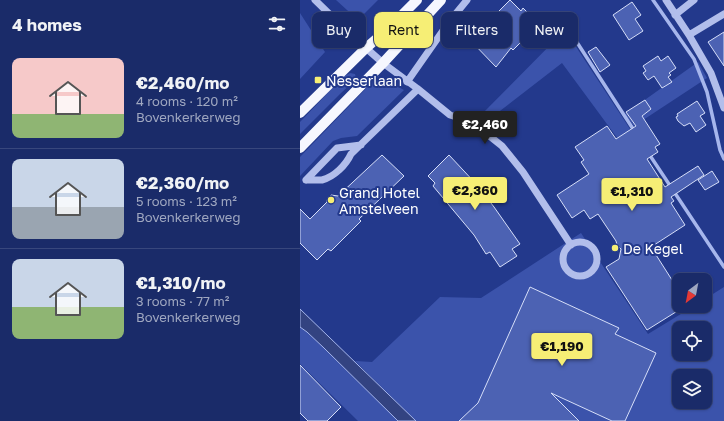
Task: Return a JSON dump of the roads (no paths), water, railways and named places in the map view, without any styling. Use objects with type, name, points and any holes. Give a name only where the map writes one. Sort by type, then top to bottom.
[{"type":"main road","points":[[300,113],[417,0]]},
{"type":"main road","points":[[300,148],[383,63],[441,0]]},
{"type":"street","points":[[315,0],[327,12]]},
{"type":"street","points":[[407,82],[449,22],[467,0]]},
{"type":"street","points":[[666,0],[689,35],[711,73],[724,108]]},
{"type":"street","points":[[675,15],[694,0]]},
{"type":"street","points":[[689,35],[724,14]]},
{"type":"street","points":[[366,48],[450,115],[472,122],[502,146],[524,172],[571,245]]},
{"type":"street","points":[[361,145],[337,148],[306,180],[323,180],[334,175],[348,161],[351,154],[361,145],[418,89]]},
{"type":"street","points":[[581,242],[593,248],[597,254],[597,261],[593,271],[587,275],[579,276],[573,275],[567,271],[564,266],[563,258],[564,254],[571,245],[581,242]]},
{"type":"waterway","points":[[653,0],[694,59],[707,92],[720,150],[724,159]]},
{"type":"waterway","points":[[578,44],[635,132]]},
{"type":"waterway","points":[[649,154],[724,267]]},
{"type":"place","name":"Nesserlaan","points":[[318,80]]},
{"type":"place","name":"Grand Hotel Amstelveen","points":[[331,200]]},
{"type":"place","name":"De Kegel","points":[[615,248]]}]
